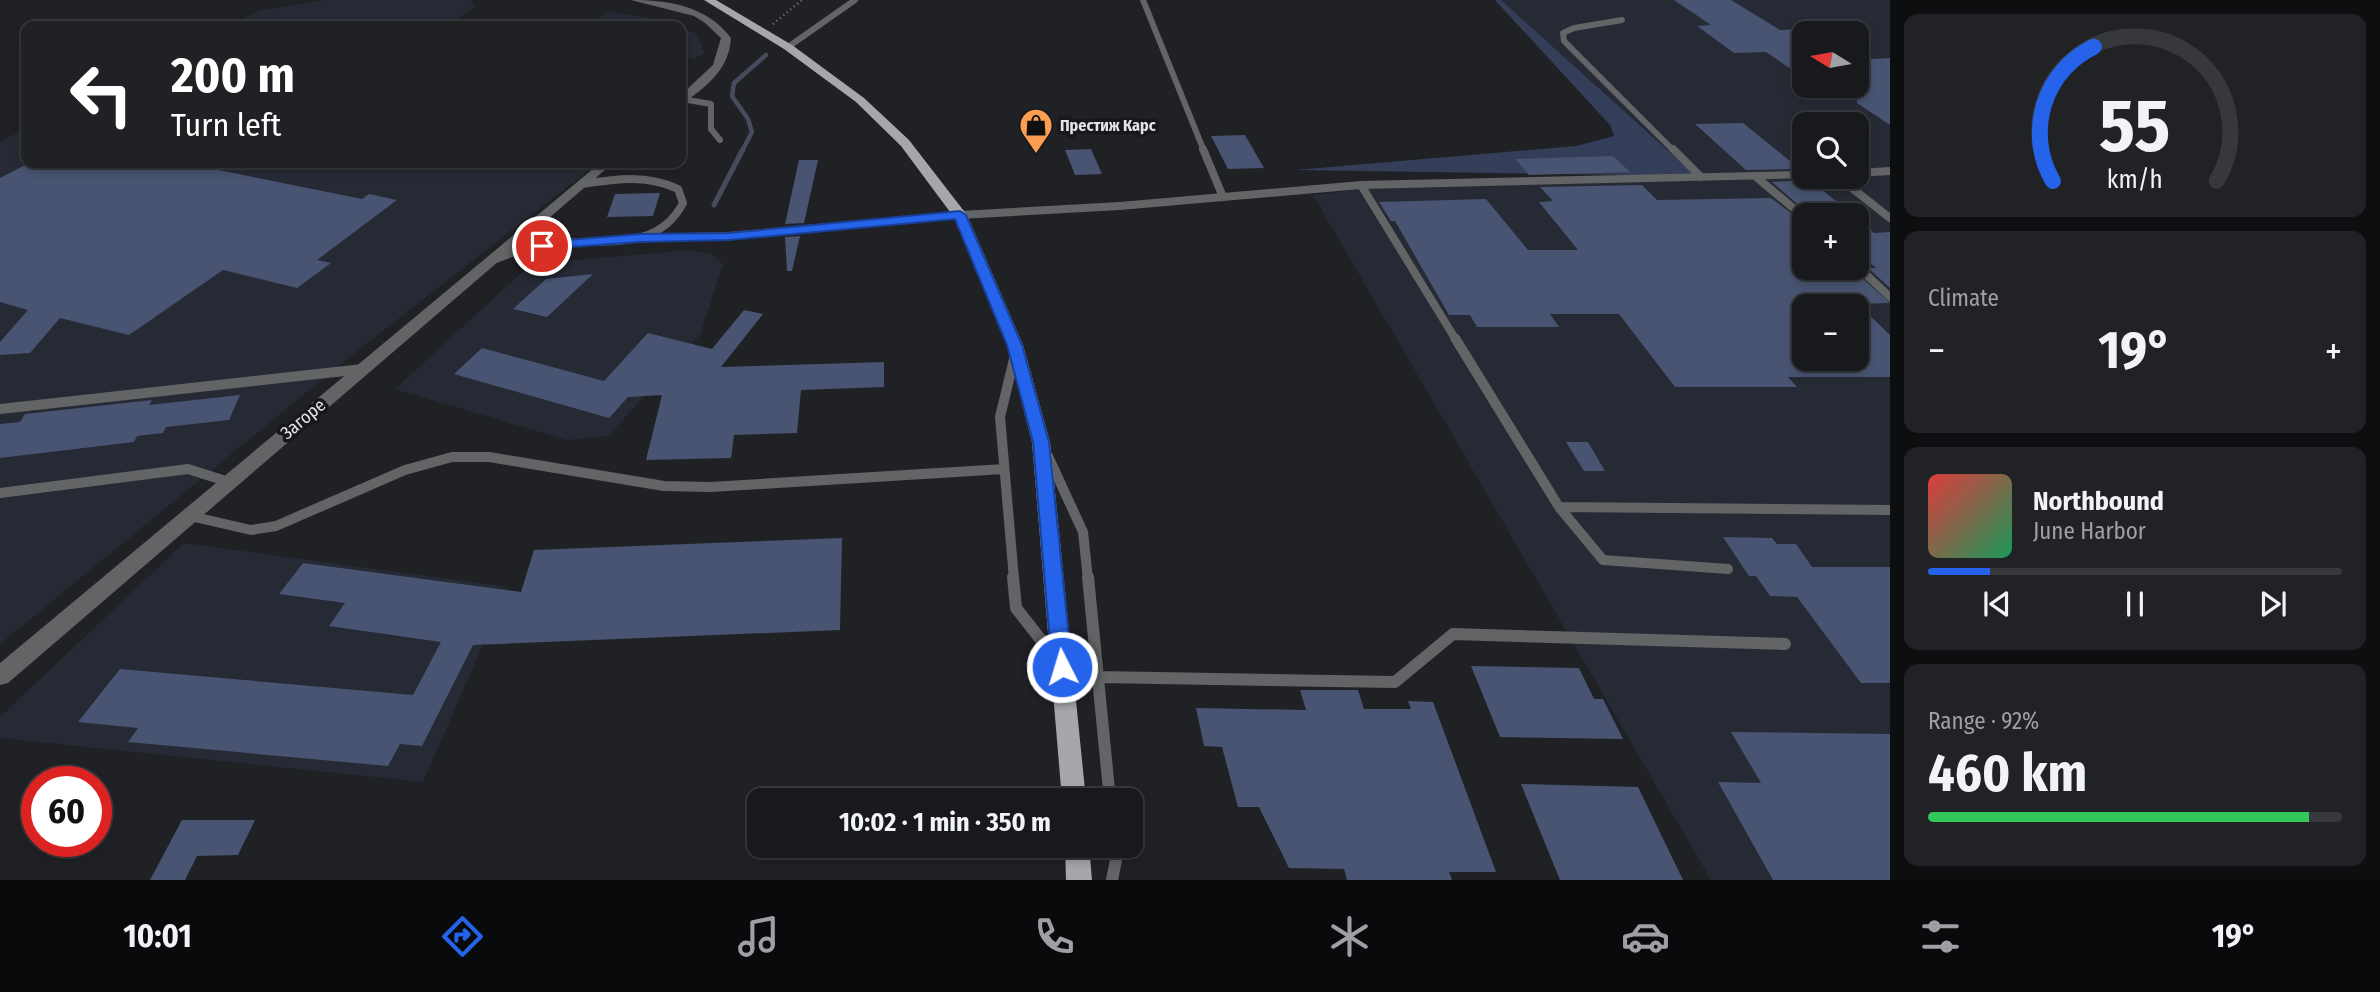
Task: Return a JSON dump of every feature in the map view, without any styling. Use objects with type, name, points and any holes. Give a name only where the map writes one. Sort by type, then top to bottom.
[{"type":"main road","points":[[709,0],[788,47],[860,100],[905,144],[960,215],[1016,351],[1041,442],[1073,788]]},
{"type":"main road","points":[[1078,858],[1079,880]]},
{"type":"street","points":[[636,0],[687,10],[712,22],[726,38],[725,57],[718,67],[686,96]]},
{"type":"street","name":"Загоре","points":[[0,676],[601,168]]},
{"type":"street","points":[[1869,172],[1890,171]]},
{"type":"street","points":[[960,215],[1361,185],[1792,175]]},
{"type":"lane","points":[[788,47],[855,0]]},
{"type":"lane","points":[[1143,0],[1223,197]]},
{"type":"lane","points":[[1622,20],[1574,28],[1563,33],[1564,41],[1701,177]]},
{"type":"lane","points":[[686,100],[711,104],[711,130],[720,140]]},
{"type":"lane","points":[[1755,176],[1792,207]]},
{"type":"lane","points":[[582,184],[640,178],[656,180],[678,189],[683,203],[676,218],[667,226],[640,238]]},
{"type":"lane","points":[[1361,185],[1559,507],[1603,561],[1728,569]]},
{"type":"lane","points":[[1853,189],[1890,218]]},
{"type":"lane","points":[[489,262],[527,248],[640,238],[729,236],[960,215]]},
{"type":"lane","points":[[1869,277],[1890,297]]},
{"type":"lane","points":[[1016,351],[1000,417],[1016,608],[1062,667]]},
{"type":"lane","points":[[0,409],[363,369]]},
{"type":"lane","points":[[1041,442],[1083,532],[1110,788]]},
{"type":"lane","points":[[189,516],[251,530],[276,526],[405,470],[452,457],[489,457],[612,479],[711,487],[1004,469]]},
{"type":"lane","points":[[0,493],[188,469],[229,482]]},
{"type":"lane","points":[[1559,507],[1890,510]]},
{"type":"lane","points":[[1099,677],[1395,682],[1453,634],[1785,644]]},
{"type":"lane","points":[[1112,880],[1116,858]]},
{"type":"path","points":[[764,32],[802,0]]},
{"type":"shaded area","points":[[325,0],[471,0],[476,7],[454,21],[239,21],[261,10]]},
{"type":"shaded area","points":[[1495,0],[1501,0],[1696,176],[1295,170],[1576,146],[1614,136],[1610,125]]},
{"type":"shaded area","points":[[1501,0],[1890,0],[1890,880],[1711,880],[1313,195],[1360,189],[1695,175]]},
{"type":"shaded area","points":[[608,12],[662,21],[595,21]]},
{"type":"shaded area","points":[[686,30],[697,34],[704,53],[694,59],[686,58]]},
{"type":"shaded area","points":[[21,131],[21,168],[592,168],[352,355],[0,644],[0,142]]},
{"type":"shaded area","points":[[690,250],[712,254],[723,264],[700,335],[608,436],[567,440],[395,389],[531,264]]},
{"type":"shaded area","points":[[184,543],[508,587],[423,782],[0,738],[0,717]]},
{"type":"building","points":[[1674,0],[1731,0],[1780,30],[1792,30],[1792,70],[1766,52],[1734,53],[1697,26],[1711,25]]},
{"type":"building","points":[[1890,58],[1890,125],[1857,103],[1857,98],[1869,98],[1869,59]]},
{"type":"building","points":[[1743,123],[1792,163],[1792,169],[1746,170],[1695,124]]},
{"type":"building","points":[[1245,135],[1264,168],[1228,169],[1211,136]]},
{"type":"building","points":[[1091,149],[1102,174],[1075,175],[1065,150]]},
{"type":"building","points":[[1613,156],[1630,172],[1529,175],[1515,159]]},
{"type":"building","points":[[799,160],[818,160],[804,223],[785,224]]},
{"type":"building","points":[[21,167],[209,168],[362,199],[369,194],[397,200],[317,260],[331,263],[297,288],[223,270],[129,335],[60,318],[30,353],[0,355],[0,342],[28,310],[0,302],[0,178]]},
{"type":"building","points":[[1792,181],[1792,189],[1821,189],[1838,203],[1796,203],[1772,182]]},
{"type":"building","points":[[1642,185],[1657,200],[1771,198],[1792,214],[1792,280],[1864,280],[1890,303],[1869,304],[1869,294],[1792,294],[1792,371],[1869,371],[1869,315],[1890,335],[1890,377],[1788,377],[1797,387],[1675,387],[1619,314],[1550,314],[1559,327],[1477,327],[1470,315],[1449,315],[1395,221],[1391,221],[1379,202],[1486,199],[1528,250],[1578,250],[1539,202],[1553,201],[1540,187]]},
{"type":"building","points":[[660,193],[653,216],[607,217],[615,194]]},
{"type":"building","points":[[1869,229],[1874,233],[1890,232],[1890,288],[1869,269],[1876,268],[1869,262]]},
{"type":"building","points":[[800,236],[792,271],[787,271],[785,237]]},
{"type":"building","points":[[593,274],[547,317],[513,309],[546,279]]},
{"type":"building","points":[[744,310],[763,314],[721,367],[884,362],[884,387],[801,390],[797,433],[734,435],[731,458],[646,460],[662,395],[628,397],[609,418],[454,374],[482,348],[604,381],[648,333],[712,349]]},
{"type":"building","points":[[240,395],[229,420],[166,427],[163,433],[137,436],[134,442],[0,458],[0,424],[20,422],[25,414],[152,400],[149,405]]},
{"type":"building","points":[[1566,442],[1588,442],[1605,471],[1584,471]]},
{"type":"building","points":[[1723,537],[1772,538],[1777,544],[1796,544],[1812,567],[1890,567],[1890,683],[1861,683],[1797,597],[1770,596],[1756,576],[1749,576]]},
{"type":"building","points":[[842,538],[840,630],[473,645],[422,746],[400,744],[388,766],[128,742],[138,728],[78,722],[120,669],[413,695],[441,642],[329,626],[345,603],[279,594],[303,563],[521,592],[534,550]]},
{"type":"building","points":[[1471,666],[1579,668],[1594,699],[1603,699],[1623,739],[1500,737]]},
{"type":"building","points":[[1300,690],[1358,690],[1364,709],[1411,709],[1408,701],[1433,702],[1496,872],[1449,872],[1452,880],[1347,880],[1344,869],[1289,868],[1259,807],[1238,807],[1222,747],[1204,746],[1196,708],[1306,710]]},
{"type":"building","points":[[1731,732],[1890,734],[1890,880],[1773,880],[1718,782],[1761,783]]},
{"type":"building","points":[[1521,784],[1638,787],[1683,880],[1560,880]]},
{"type":"building","points":[[182,820],[255,820],[238,855],[197,856],[185,880],[150,880]]},
{"type":"waterway","points":[[742,151],[752,132],[748,119],[732,96],[734,83],[766,55]]},
{"type":"waterway","points":[[714,205],[743,149]]},
{"type":"place","name":"Престиж Карс","points":[[1036,155]]},
{"type":"route","points":[[542,246],[640,238],[729,236],[960,215],[1015,345],[1041,442],[1062,667]]}]
